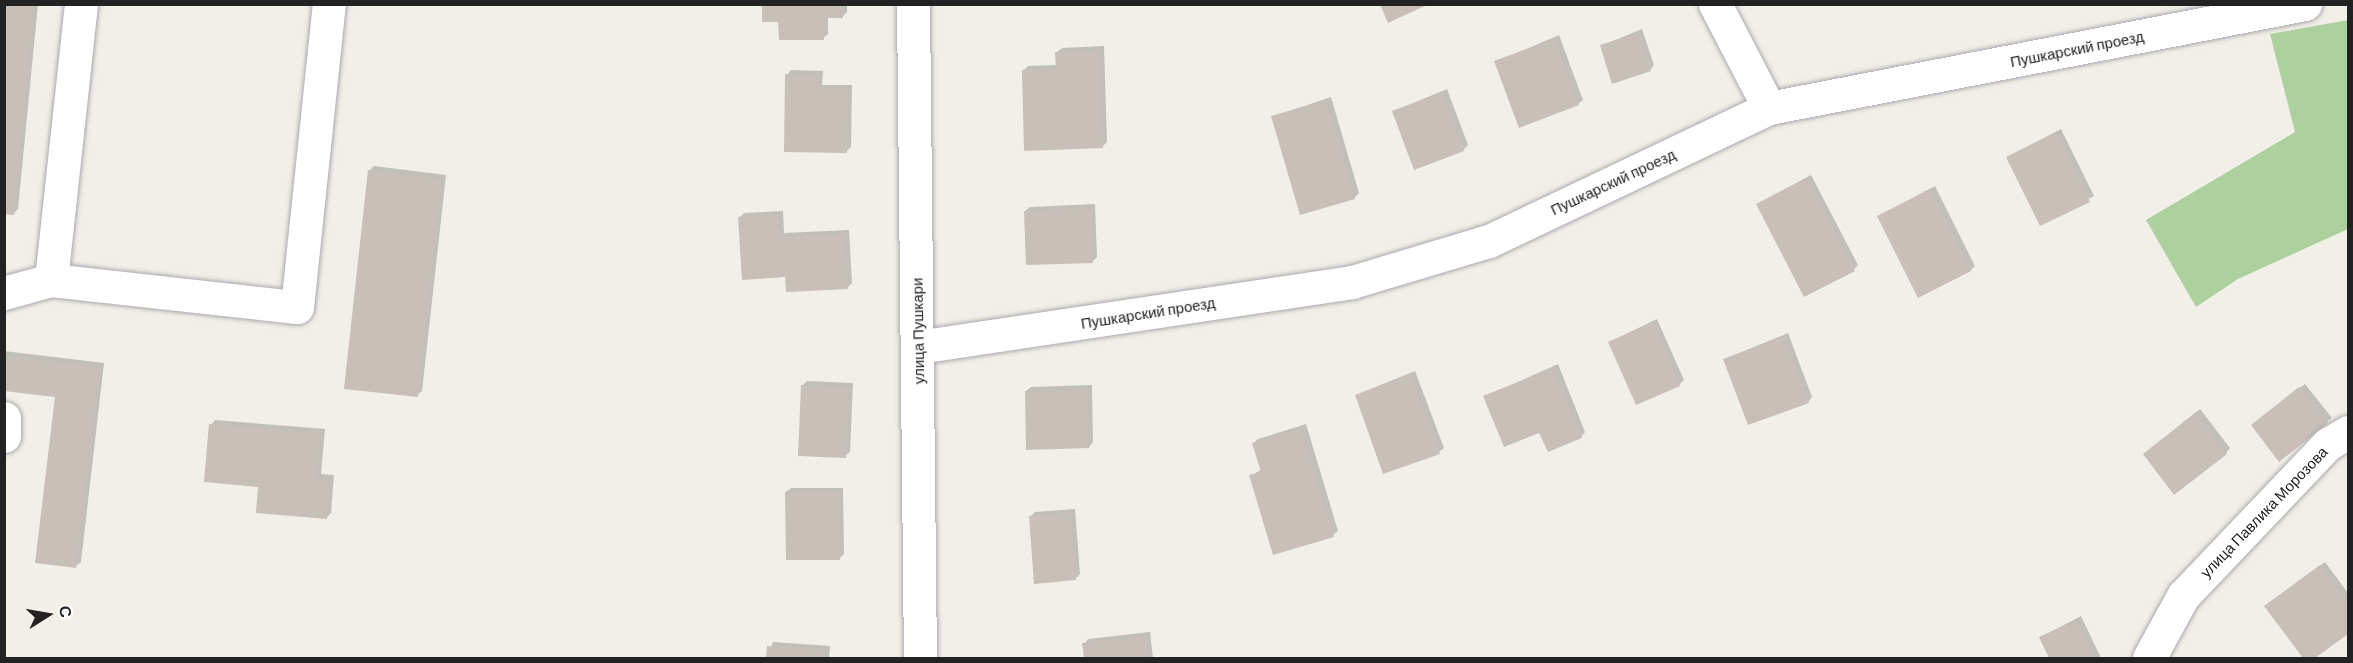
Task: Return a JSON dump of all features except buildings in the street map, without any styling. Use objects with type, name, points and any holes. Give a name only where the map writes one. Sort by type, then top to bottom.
[{"type":"street","points":[[51,280],[81,4]]},
{"type":"street","points":[[4,292],[51,280],[297,307],[329,4]]},
{"type":"street","name":"улица Пушкари","points":[[913,4],[920,658]]},
{"type":"street","points":[[1715,4],[1769,108]]},
{"type":"street","name":"Пушкарский проезд","points":[[918,347],[1352,282],[1489,240],[1769,108],[2305,4]]},
{"type":"street","points":[[4,418],[4,436]]},
{"type":"street","name":"улица Павлика Морозова","points":[[2148,658],[2183,596],[2328,444],[2349,432]]},
{"type":"green space","points":[[2348,20],[2348,229],[2238,279],[2196,307],[2146,220],[2295,132],[2270,34]]}]
